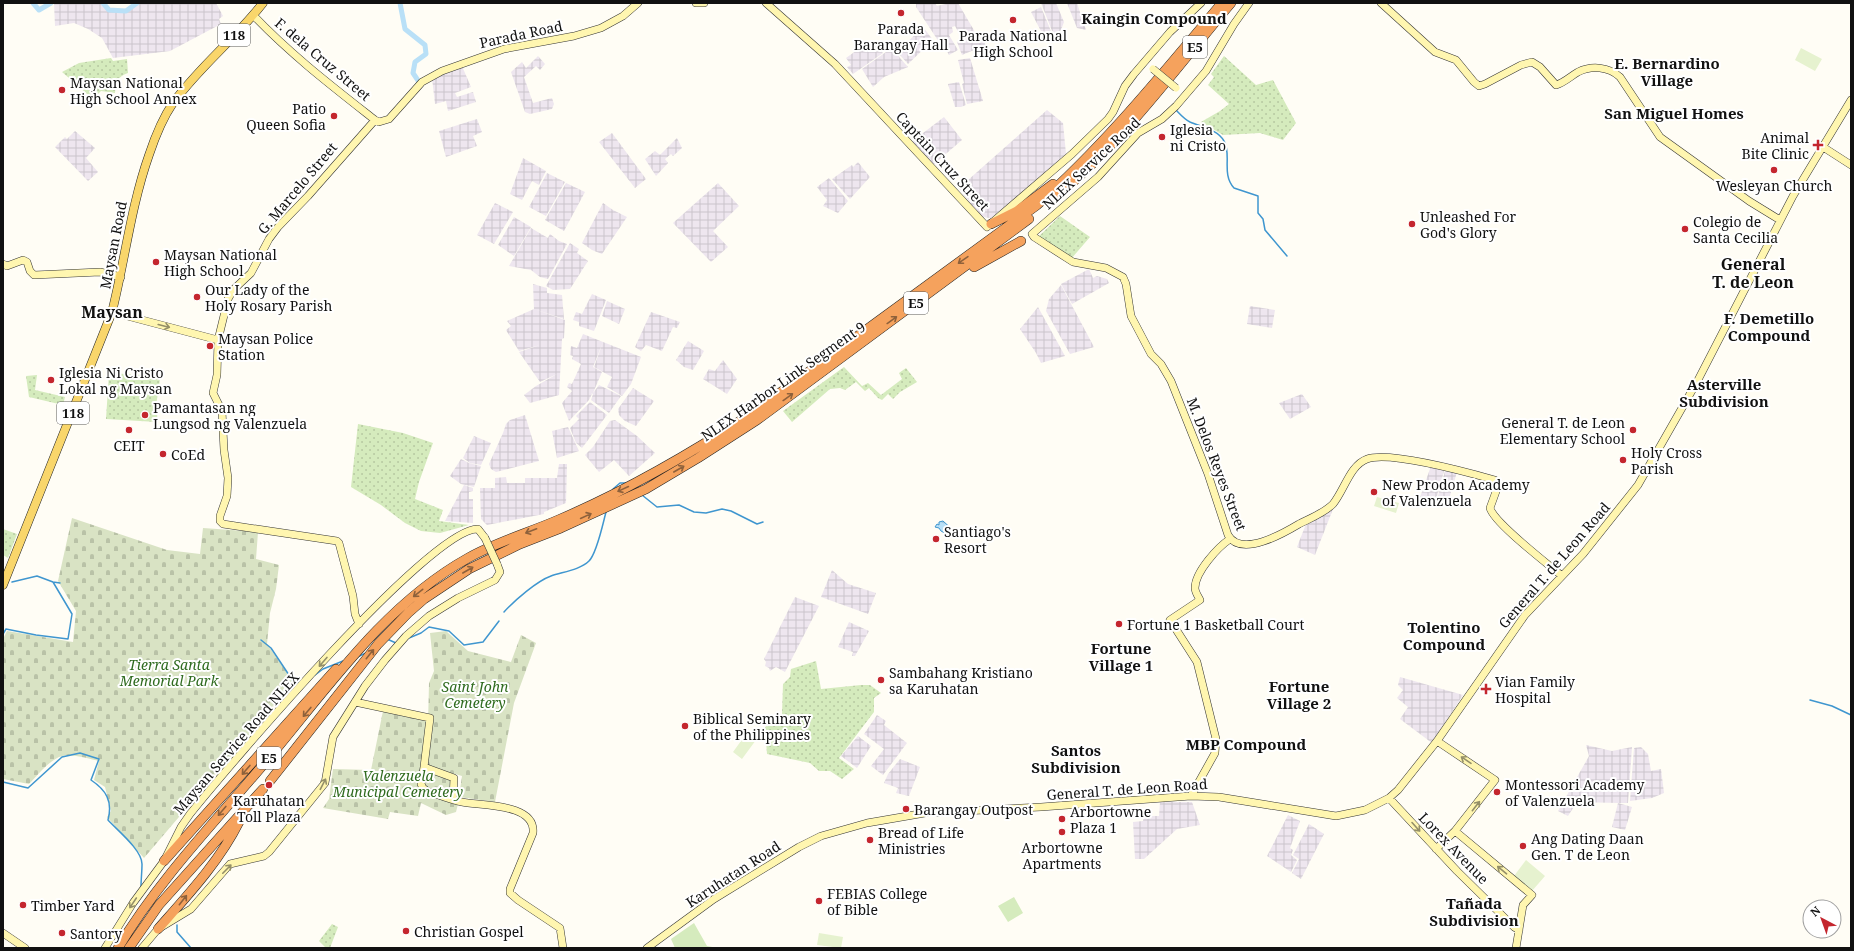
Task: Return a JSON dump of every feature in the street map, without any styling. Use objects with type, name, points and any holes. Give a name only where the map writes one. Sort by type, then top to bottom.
[{"type":"highway","name":"NLEX Harbor Link Segment 9","points":[[388,619],[418,592],[468,558],[558,521],[642,481],[751,414],[1038,206],[1073,174],[1129,114],[1222,3]]},
{"type":"highway","name":"NLEX Harbor Link Segment 9","points":[[270,781],[378,644],[424,599],[468,569],[520,544],[561,528],[646,489],[698,458],[757,420],[1013,232],[1077,180],[1135,119],[1232,3]]},
{"type":"highway","points":[[991,224],[1034,199],[1069,170],[1100,138],[1129,114]]},
{"type":"highway","points":[[930,293],[1021,241]]},
{"type":"highway","points":[[164,861],[355,648],[388,619]]},
{"type":"highway","name":"E5","points":[[118,948],[151,898],[224,809],[265,763],[358,651],[388,619]]},
{"type":"highway","name":"E5","points":[[129,948],[159,905],[263,790]]},
{"type":"highway","points":[[158,929],[178,907],[228,842],[244,812]]},
{"type":"main road","name":"Maysan Road","points":[[3,585],[112,312],[121,277],[136,195],[154,140],[164,117],[173,103],[204,66],[254,16],[262,3]]},
{"type":"street","name":"Parada Road","points":[[375,120],[379,122],[389,119],[422,82],[442,71],[504,49],[574,36],[601,28],[623,16],[638,3]]},
{"type":"street","points":[[696,3],[704,3]]},
{"type":"street","name":"Captain Cruz Street","points":[[766,3],[835,64],[987,227],[1072,154],[1108,119],[1118,105],[1125,86],[1144,62],[1170,32],[1201,3]]},
{"type":"street","name":"NLEX Service Road","points":[[1032,234],[1093,181],[1138,133],[1169,114],[1206,71],[1234,24],[1249,3]]},
{"type":"street","points":[[1381,3],[1435,52],[1456,60],[1479,86],[1521,65],[1532,62],[1540,67],[1556,85],[1579,72],[1591,68],[1613,72],[1620,77],[1660,137],[1749,201],[1780,220]]},
{"type":"street","name":"F. dela Cruz Street","points":[[254,16],[271,34],[317,74],[375,120]]},
{"type":"street","points":[[1144,62],[1185,96]]},
{"type":"street","name":"General T. de Leon Road","points":[[838,832],[867,823],[925,813],[1041,808],[1191,796],[1219,797],[1336,816],[1365,810],[1389,798],[1398,790],[1437,741],[1520,621],[1600,533],[1642,478],[1698,380],[1780,220],[1851,100]]},
{"type":"street","name":"G. Marcelo Street","points":[[359,624],[355,614],[353,596],[337,541],[223,524],[220,522],[228,488],[222,411],[213,393],[218,366],[216,357],[218,340],[230,294],[251,273],[273,234],[375,120]]},
{"type":"street","points":[[1823,147],[1851,165]]},
{"type":"street","name":"M. Delos Reyes Street","points":[[1032,234],[1036,240],[1073,262],[1106,268],[1123,277],[1126,284],[1130,316],[1152,356],[1161,364],[1171,381],[1208,474],[1230,539],[1235,542],[1248,544],[1274,538],[1325,511],[1336,500],[1362,461],[1369,458],[1398,458],[1495,480],[1498,486],[1490,508],[1493,514],[1520,540],[1562,576]]},
{"type":"street","points":[[3,264],[7,266],[23,260],[27,262],[30,271],[34,275],[100,272],[121,277]]},
{"type":"street","points":[[112,312],[218,340]]},
{"type":"street","points":[[142,948],[158,929],[191,909],[230,864],[264,856],[269,852],[325,783],[333,737],[377,671],[406,636],[441,607],[495,580],[500,572],[498,564],[485,538],[478,529],[474,529],[443,545],[406,576],[359,624]]},
{"type":"street","points":[[1191,796],[1215,754],[1216,739],[1197,662],[1170,620],[1200,600],[1195,588],[1198,578],[1215,551],[1230,539]]},
{"type":"street","name":"Maysan Service Road NLEX","points":[[105,948],[134,902],[164,861],[182,827],[201,801],[327,657],[359,624]]},
{"type":"street","points":[[355,702],[430,718],[421,784],[423,788],[443,797],[462,802],[495,805],[526,815],[532,824],[534,833],[510,889],[510,893],[560,928],[563,948]]},
{"type":"street","points":[[1436,849],[1455,831],[1495,780],[1437,741]]},
{"type":"street","points":[[424,767],[454,778],[453,799]]},
{"type":"street","name":"Lorex Avenue","points":[[1389,798],[1436,849],[1502,916],[1519,930]]},
{"type":"street","points":[[1455,831],[1532,895],[1523,905],[1516,948]]},
{"type":"street","name":"Karuhatan Road","points":[[647,948],[714,899],[784,856],[812,840],[838,832]]},
{"type":"street","points":[[3,933],[25,948]]},
{"type":"shaded area","points":[[54,3],[101,3],[109,11],[128,12],[139,3],[216,3],[223,16],[219,19],[221,24],[170,51],[113,58],[102,38],[88,29],[74,23],[55,26]]},
{"type":"shaded area","points":[[916,3],[935,3],[937,6],[946,4],[945,3],[958,3],[975,32],[961,37],[955,26],[952,27],[953,32],[949,35],[958,50],[949,55],[945,47],[948,46],[944,40],[939,42],[916,7]]},
{"type":"shaded area","points":[[1041,3],[1056,3],[1064,22],[1061,30],[1054,36]]},
{"type":"shaded area","points":[[1067,3],[1077,3],[1086,30],[1077,28]]},
{"type":"shaded area","points":[[1041,7],[1051,31],[1043,35],[1031,12]]},
{"type":"shaded area","points":[[923,27],[933,40],[908,64],[897,52]]},
{"type":"shaded area","points":[[977,33],[986,45],[962,55],[957,42]]},
{"type":"shaded area","points":[[871,40],[883,53],[853,74],[847,67],[851,65],[846,58]]},
{"type":"shaded area","points":[[893,47],[908,67],[884,77],[873,87],[862,69]]},
{"type":"shaded area","points":[[538,56],[545,64],[540,70],[536,66],[524,77],[533,103],[552,98],[554,104],[552,109],[530,114],[525,112],[511,72],[522,62],[526,68]]},
{"type":"shaded area","points":[[970,58],[983,101],[967,104],[962,84],[964,83],[958,60]]},
{"type":"shaded area","points":[[462,66],[471,87],[455,93],[457,97],[473,92],[476,102],[448,111],[446,101],[435,104],[432,78]]},
{"type":"shaded area","points":[[959,82],[966,105],[955,107],[948,84]]},
{"type":"shaded area","points":[[1047,110],[1063,123],[1066,154],[993,219],[980,216],[959,188]]},
{"type":"shaded area","points":[[944,117],[962,140],[933,165],[910,143]]},
{"type":"shaded area","points":[[477,119],[482,132],[473,136],[477,146],[446,157],[439,131]]},
{"type":"shaded area","points":[[75,131],[95,148],[86,158],[98,172],[88,181],[55,147],[65,137],[67,139]]},
{"type":"shaded area","points":[[612,133],[646,179],[635,188],[599,142]]},
{"type":"shaded area","points":[[677,138],[682,148],[673,156],[671,154],[665,159],[668,163],[656,176],[645,159],[655,151],[660,155]]},
{"type":"shaded area","points":[[523,158],[546,171],[539,185],[532,181],[522,200],[510,194]]},
{"type":"shaded area","points":[[858,162],[870,177],[850,199],[832,179],[852,165],[853,167]]},
{"type":"shaded area","points":[[547,173],[565,182],[546,216],[529,207]]},
{"type":"shaded area","points":[[829,178],[848,201],[838,213],[823,206],[827,200],[817,187]]},
{"type":"shaded area","points":[[566,183],[585,192],[564,231],[545,220]]},
{"type":"shaded area","points":[[718,183],[739,206],[713,231],[728,247],[711,262],[673,223]]},
{"type":"shaded area","points":[[495,203],[513,212],[494,244],[477,235]]},
{"type":"shaded area","points":[[603,203],[627,217],[602,254],[592,250],[582,243]]},
{"type":"shaded area","points":[[514,217],[531,227],[514,256],[498,245]]},
{"type":"shaded area","points":[[531,228],[548,238],[531,270],[509,266]]},
{"type":"shaded area","points":[[550,234],[559,241],[567,244],[548,279],[540,277],[531,270]]},
{"type":"shaded area","points":[[570,243],[579,249],[577,253],[588,261],[570,289],[553,290],[546,286]]},
{"type":"shaded area","points":[[1089,269],[1093,278],[1097,276],[1107,279],[1109,283],[1072,304],[1061,284]]},
{"type":"shaded area","points":[[533,284],[547,288],[547,293],[562,295],[564,319],[534,309]]},
{"type":"shaded area","points":[[1061,285],[1094,347],[1070,354],[1046,311],[1049,299]]},
{"type":"shaded area","points":[[592,294],[606,300],[594,331],[579,326],[579,322],[573,320],[576,312],[582,314]]},
{"type":"shaded area","points":[[607,301],[625,309],[619,324],[602,316]]},
{"type":"shaded area","points":[[1250,306],[1275,310],[1272,328],[1247,324]]},
{"type":"shaded area","points":[[1038,307],[1065,356],[1041,363],[1020,329]]},
{"type":"shaded area","points":[[534,309],[565,320],[564,338],[562,339],[559,395],[530,403],[524,395],[557,374],[540,382],[519,352],[540,345],[519,351],[506,330],[511,326],[507,321]]},
{"type":"shaded area","points":[[651,312],[680,322],[677,328],[673,327],[662,351],[646,345],[641,351],[635,347]]},
{"type":"shaded area","points":[[583,334],[603,342],[593,367],[602,372],[593,393],[599,385],[621,396],[609,413],[591,400],[593,394],[591,393],[592,394],[589,400],[569,421],[562,403],[572,391],[567,387],[569,383],[572,384],[581,364],[572,359],[573,356],[570,355],[571,346],[577,348]]},
{"type":"shaded area","points":[[688,341],[704,351],[693,370],[684,367],[676,360]]},
{"type":"shaded area","points":[[603,342],[641,357],[631,384],[622,396],[607,387],[612,377],[594,367]]},
{"type":"shaded area","points":[[723,360],[737,379],[727,394],[703,379],[709,369],[715,371]]},
{"type":"shaded area","points":[[633,388],[654,401],[636,426],[625,421],[619,415],[618,409]]},
{"type":"shaded area","points":[[1302,394],[1311,407],[1290,419],[1279,403]]},
{"type":"shaded area","points":[[590,402],[607,415],[582,448],[576,443],[570,428],[579,419],[576,416]]},
{"type":"shaded area","points":[[525,415],[539,461],[496,472],[491,469],[489,464],[506,424],[510,420]]},
{"type":"shaded area","points":[[615,420],[637,436],[655,453],[629,476],[614,460],[599,472],[585,455],[593,447],[610,421]]},
{"type":"shaded area","points":[[568,427],[579,451],[557,458],[552,431]]},
{"type":"shaded area","points":[[474,436],[491,443],[481,465],[470,463],[463,458]]},
{"type":"shaded area","points":[[461,459],[481,466],[474,487],[461,484],[450,476]]},
{"type":"shaded area","points":[[559,464],[567,464],[566,503],[544,512],[544,514],[487,525],[481,519],[480,488],[495,488],[495,478],[506,477],[507,483],[525,483],[525,478],[557,478]]},
{"type":"shaded area","points":[[1431,466],[1444,471],[1435,504],[1419,500]]},
{"type":"shaded area","points":[[1445,471],[1457,472],[1447,506],[1436,503]]},
{"type":"shaded area","points":[[464,485],[473,488],[473,491],[469,492],[469,499],[473,499],[473,523],[445,521]]},
{"type":"shaded area","points":[[1333,509],[1315,555],[1297,547],[1306,524]]},
{"type":"shaded area","points":[[832,570],[848,584],[876,593],[868,614],[821,597]]},
{"type":"shaded area","points":[[795,597],[819,606],[785,672],[776,667],[770,671],[769,668],[765,666],[766,662],[764,659]]},
{"type":"shaded area","points":[[849,622],[869,631],[855,656],[852,656],[853,652],[838,647]]},
{"type":"shaded area","points":[[1400,677],[1463,695],[1432,743],[1400,719],[1408,707],[1397,698],[1403,690],[1398,685]]},
{"type":"shaded area","points":[[877,715],[886,721],[884,725],[907,743],[883,775],[871,766],[884,749],[864,734]]},
{"type":"shaded area","points":[[858,736],[871,746],[857,768],[841,756]]},
{"type":"shaded area","points":[[1586,745],[1612,751],[1632,747],[1628,803],[1577,802],[1568,816],[1558,811],[1589,756]]},
{"type":"shaded area","points":[[1641,747],[1648,754],[1651,771],[1661,769],[1664,793],[1652,798],[1630,801],[1634,748]]},
{"type":"shaded area","points":[[900,759],[920,767],[909,796],[896,793],[898,788],[884,783],[888,774]]},
{"type":"shaded area","points":[[1160,802],[1192,802],[1200,825],[1177,829],[1144,859],[1135,859],[1133,822],[1143,821],[1144,816],[1159,816]]},
{"type":"shaded area","points":[[1618,803],[1632,807],[1625,830],[1612,827]]},
{"type":"shaded area","points":[[1288,815],[1300,821],[1290,848],[1293,850],[1291,855],[1297,860],[1291,872],[1267,856]]},
{"type":"shaded area","points":[[1309,824],[1324,834],[1301,879],[1292,873],[1299,859],[1293,855]]},
{"type":"green space","points":[[1801,48],[1822,59],[1815,71],[1795,60]]},
{"type":"green space","points":[[1224,56],[1256,85],[1273,80],[1296,123],[1283,140],[1260,133],[1223,135],[1201,122],[1229,104],[1208,85],[1214,77],[1211,74]]},
{"type":"green space","points":[[111,58],[113,61],[127,59],[128,73],[119,78],[115,93],[101,91],[93,99],[62,72],[79,63]]},
{"type":"green space","points":[[1060,216],[1090,237],[1071,259],[1038,237]]},
{"type":"green space","points":[[844,367],[862,386],[868,383],[881,395],[902,379],[899,373],[906,368],[917,382],[900,392],[893,399],[888,394],[882,400],[878,398],[869,388],[865,391],[856,382],[845,390],[840,388],[830,389],[792,422],[783,411]]},
{"type":"green space","points":[[109,373],[160,376],[157,401],[157,422],[106,419]]},
{"type":"green space","points":[[37,375],[35,390],[65,397],[63,405],[29,397],[26,376]]},
{"type":"green space","points":[[358,424],[403,433],[433,443],[419,482],[415,499],[443,510],[439,521],[469,525],[440,533],[421,531],[405,523],[381,505],[351,487]]},
{"type":"green space","points":[[1377,497],[1399,503],[1396,513],[1374,506]]},
{"type":"green space","name":"Tierra Santa Memorial Park","points":[[72,518],[167,550],[200,554],[203,528],[258,532],[256,559],[279,565],[276,589],[270,613],[267,644],[294,682],[144,858],[107,817],[111,811],[105,787],[94,780],[99,761],[66,755],[57,758],[44,768],[29,784],[3,779],[3,639],[7,631],[73,642],[76,611],[58,581]]},
{"type":"green space","points":[[3,529],[17,534],[8,558],[3,555]]},
{"type":"green space","name":"Saint John Cemetery","points":[[446,631],[468,651],[511,662],[521,635],[536,643],[514,703],[495,802],[459,797],[462,776],[427,766],[429,683],[434,671],[430,633]]},
{"type":"green space","points":[[816,661],[821,689],[870,685],[881,693],[874,698],[874,712],[839,758],[854,769],[842,779],[830,771],[819,771],[810,763],[767,754],[765,727],[774,724],[782,714],[783,684],[790,677],[791,669]]},
{"type":"green space","name":"Valenzuela Municipal Cemetery","points":[[383,711],[428,720],[423,768],[452,780],[458,804],[456,812],[446,815],[421,803],[418,816],[390,812],[388,819],[323,808],[329,799],[333,769],[371,770]]},
{"type":"green space","points":[[746,734],[756,740],[742,759],[733,752]]},
{"type":"green space","points":[[1526,860],[1545,876],[1532,891],[1514,876]]},
{"type":"green space","points":[[1014,897],[1023,913],[1008,922],[998,906]]},
{"type":"green space","points":[[694,923],[707,946],[718,948],[675,948],[671,939]]},
{"type":"green space","points":[[332,924],[338,927],[330,948],[326,948],[319,941]]},
{"type":"green space","points":[[819,933],[843,937],[841,948],[817,945]]},
{"type":"water","points":[[943,521],[954,531],[950,536],[941,531],[939,528],[935,527],[937,524],[939,525],[939,522]]},
{"type":"waterway","points":[[33,3],[39,10],[51,3]]},
{"type":"waterway","points":[[103,3],[109,10],[126,11],[137,3]]},
{"type":"waterway","points":[[400,3],[405,29],[425,45],[426,54],[415,62],[413,73],[419,82]]},
{"type":"waterway","points":[[1176,110],[1188,121],[1213,131],[1221,137],[1226,146],[1227,170],[1230,182],[1234,188],[1258,196],[1258,213],[1263,219],[1265,230],[1287,256]]},
{"type":"waterway","points":[[613,489],[620,483],[626,483]]},
{"type":"waterway","points":[[642,495],[657,507],[679,505],[694,512],[706,513],[722,509],[731,511],[757,524],[763,522]]},
{"type":"waterway","points":[[504,612],[533,586],[545,578],[581,567],[589,561],[595,552],[606,512]]},
{"type":"waterway","points":[[12,582],[37,576],[60,583]]},
{"type":"waterway","points":[[3,634],[6,629],[68,639],[72,614],[53,582]]},
{"type":"waterway","points":[[409,638],[421,633],[429,627],[449,631],[464,645],[483,642],[499,621]]},
{"type":"waterway","points":[[387,639],[396,643]]},
{"type":"waterway","points":[[261,640],[271,648],[295,684],[300,682]]},
{"type":"waterway","points":[[357,657],[366,653]]},
{"type":"waterway","points":[[315,675],[323,669],[343,661]]},
{"type":"waterway","points":[[1810,700],[1832,706],[1851,715]]},
{"type":"waterway","points":[[3,782],[28,788],[62,757],[80,753],[99,759],[91,780],[101,788],[107,797],[110,807],[108,820],[134,847],[141,858],[141,887]]},
{"type":"waterway","points":[[177,925],[177,932],[191,948]]},
{"type":"place","name":"Parada Barangay Hall","points":[[901,13]]},
{"type":"place","name":"Parada National High School","points":[[1013,20]]},
{"type":"place","name":"Maysan National High School Annex","points":[[62,90]]},
{"type":"place","name":"Patio Queen Sofia","points":[[334,116]]},
{"type":"place","name":"Iglesia ni Cristo","points":[[1162,137]]},
{"type":"place","name":"Animal Bite Clinic","points":[[1818,145]]},
{"type":"place","name":"Wesleyan Church","points":[[1774,170]]},
{"type":"place","name":"Unleashed For God's Glory","points":[[1412,224]]},
{"type":"place","name":"Colegio de Santa Cecilia","points":[[1685,229]]},
{"type":"place","name":"Maysan National High School","points":[[156,262]]},
{"type":"place","name":"Our Lady of the Holy Rosary Parish","points":[[197,297]]},
{"type":"place","name":"Maysan Police Station","points":[[210,346]]},
{"type":"place","name":"Iglesia Ni Cristo Lokal ng Maysan","points":[[51,380]]},
{"type":"place","name":"Pamantasan ng Lungsod ng Valenzuela","points":[[145,415]]},
{"type":"place","name":"CEIT","points":[[129,430]]},
{"type":"place","name":"General T. de Leon Elementary School","points":[[1633,430]]},
{"type":"place","name":"CoEd","points":[[163,454]]},
{"type":"place","name":"Holy Cross Parish","points":[[1623,460]]},
{"type":"place","name":"New Prodon Academy of Valenzuela","points":[[1374,492]]},
{"type":"place","name":"Santiago's Resort","points":[[936,539]]},
{"type":"place","name":"Fortune 1 Basketball Court","points":[[1119,624]]},
{"type":"place","name":"Sambahang Kristiano sa Karuhatan","points":[[881,680]]},
{"type":"place","name":"Vian Family Hospital","points":[[1486,689]]},
{"type":"place","name":"Biblical Seminary of the Philippines","points":[[685,726]]},
{"type":"place","name":"Karuhatan Toll Plaza","points":[[269,785]]},
{"type":"place","name":"Montessori Academy of Valenzuela","points":[[1497,792]]},
{"type":"place","name":"Barangay Outpost","points":[[906,809]]},
{"type":"place","name":"Arbortowne Plaza 1","points":[[1062,819]]},
{"type":"place","name":"Arbortowne Apartments","points":[[1062,832]]},
{"type":"place","name":"Bread of Life Ministries","points":[[870,840]]},
{"type":"place","name":"Ang Dating Daan Gen. T de Leon","points":[[1523,846]]},
{"type":"place","name":"FEBIAS College of Bible","points":[[819,901]]},
{"type":"place","name":"Timber Yard","points":[[23,905]]},
{"type":"place","name":"Christian Gospel","points":[[406,931]]},
{"type":"place","name":"Santory","points":[[62,933]]},
{"type":"district","name":"Kaingin Compound","points":[[1154,18]]},
{"type":"district","name":"E. Bernardino Village","points":[[1667,72]]},
{"type":"district","name":"San Miguel Homes","points":[[1674,113]]},
{"type":"district","name":"General T. de Leon","points":[[1753,273]]},
{"type":"district","name":"Maysan","points":[[112,312]]},
{"type":"district","name":"F. Demetillo Compound","points":[[1769,326]]},
{"type":"district","name":"Asterville Subdivision","points":[[1724,392]]},
{"type":"district","name":"Tolentino Compound","points":[[1444,636]]},
{"type":"district","name":"Fortune Village 1","points":[[1121,656]]},
{"type":"district","name":"Fortune Village 2","points":[[1299,694]]},
{"type":"district","name":"MBP Compound","points":[[1246,744]]},
{"type":"district","name":"Santos Subdivision","points":[[1076,758]]},
{"type":"district","name":"Tañada Subdivision","points":[[1474,912]]}]
